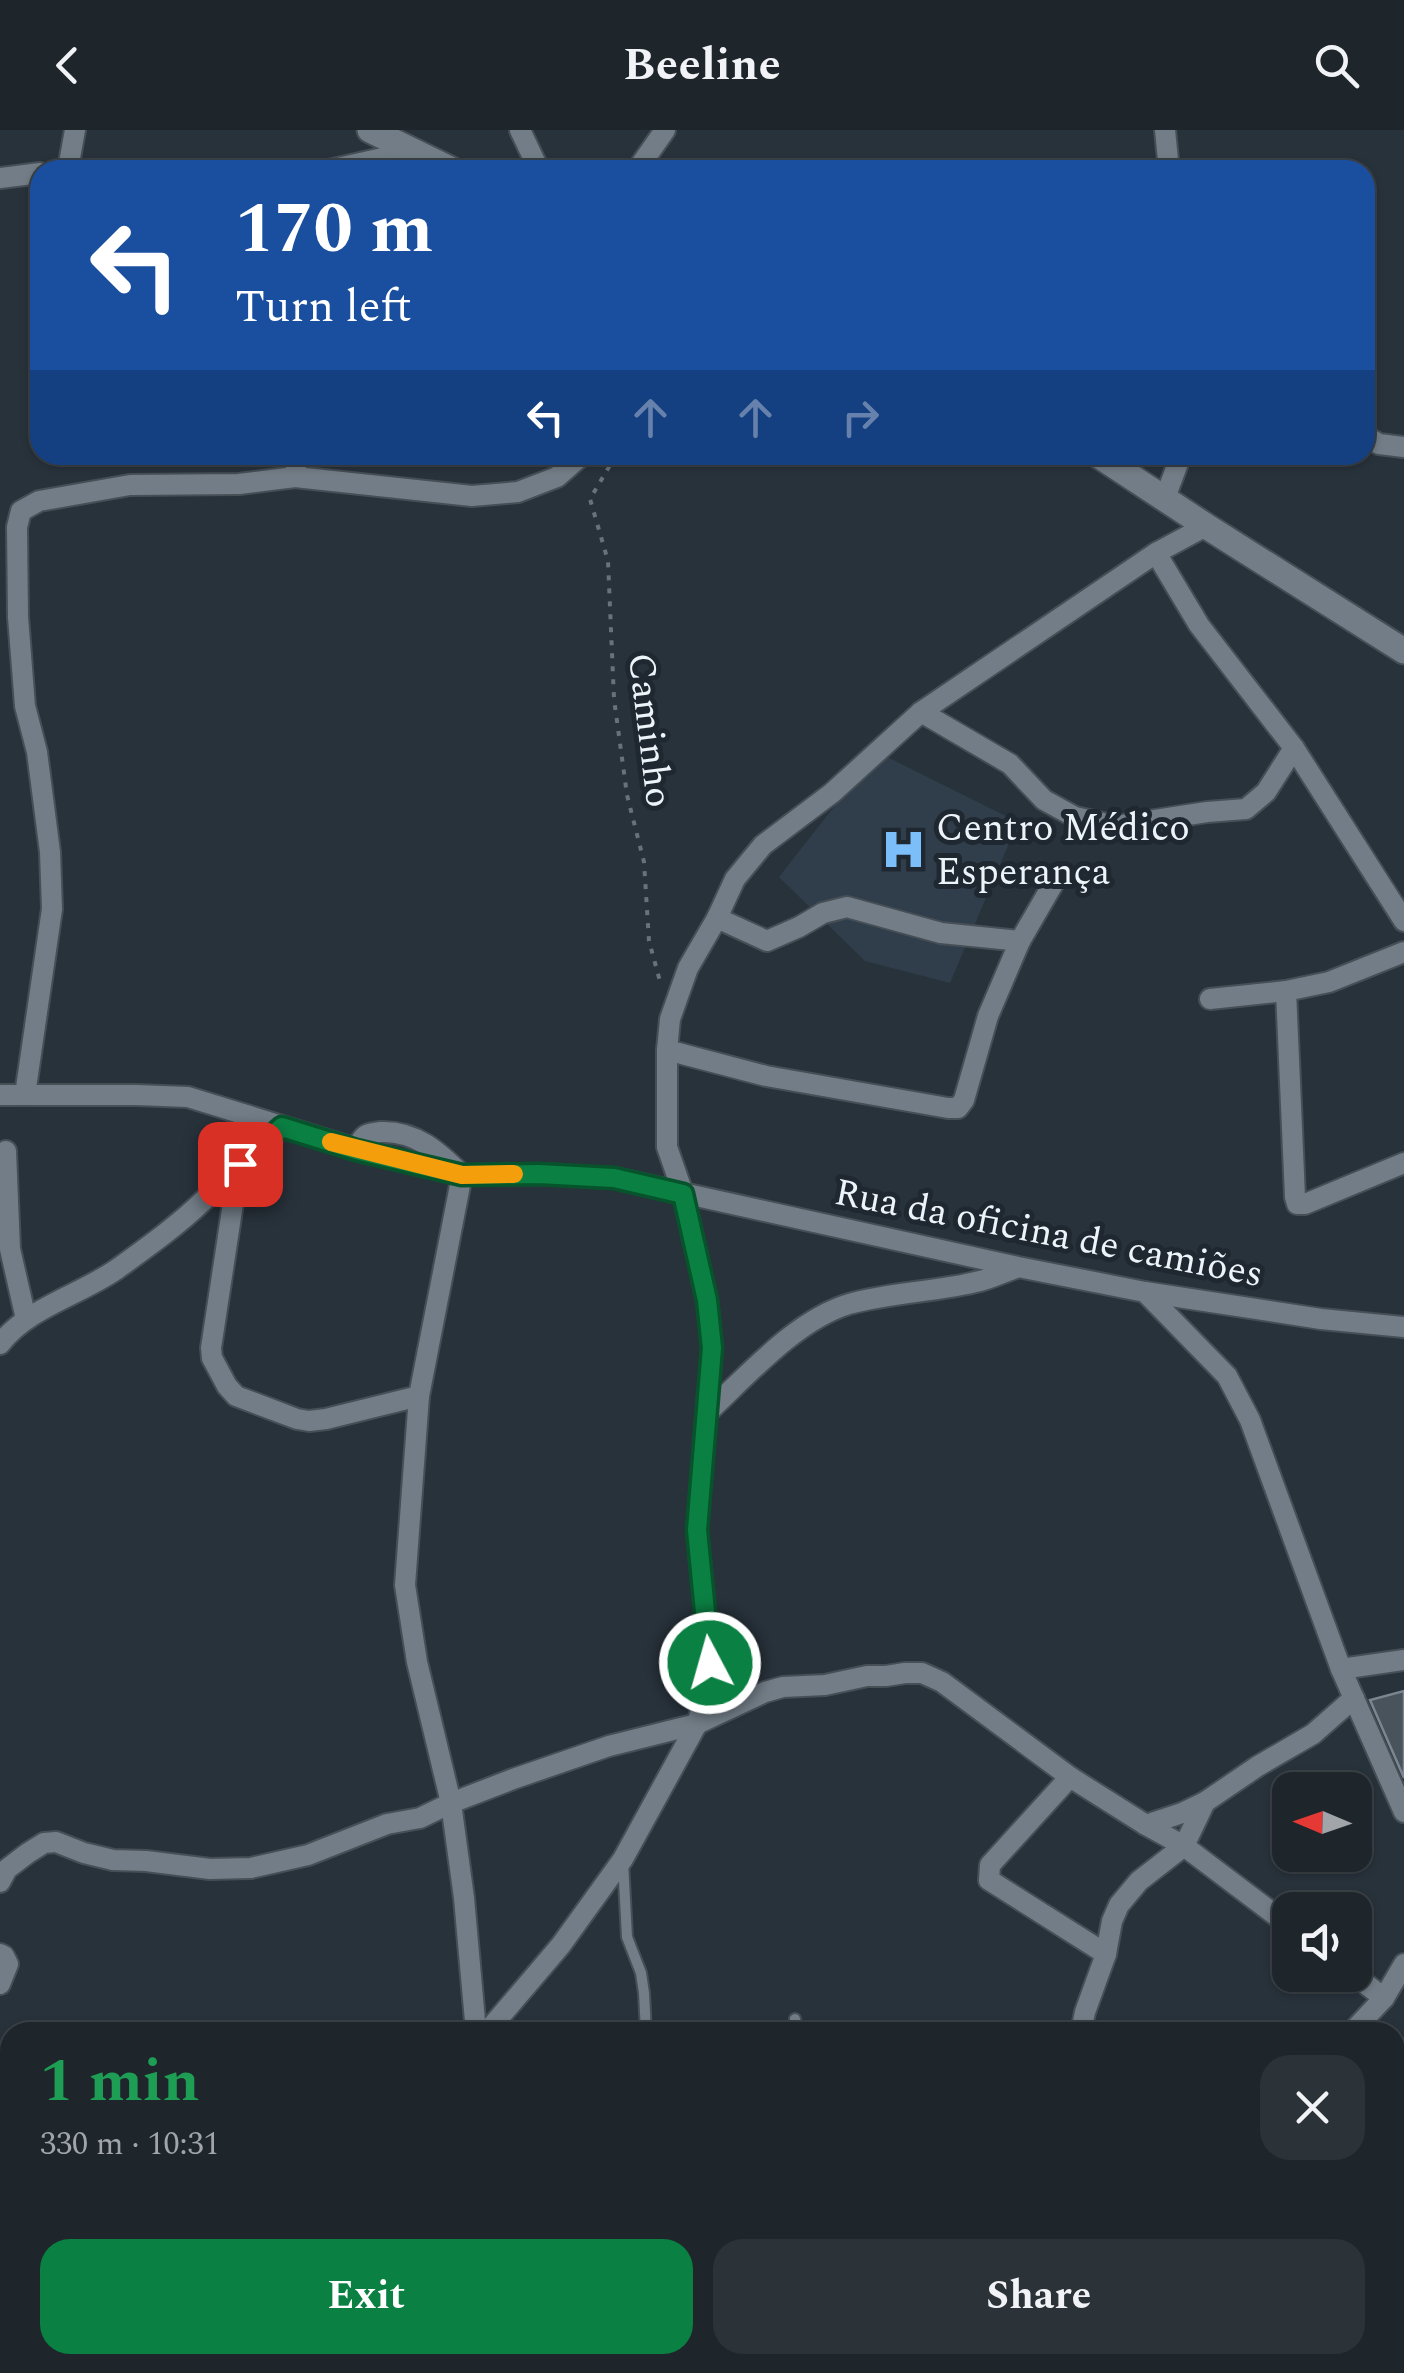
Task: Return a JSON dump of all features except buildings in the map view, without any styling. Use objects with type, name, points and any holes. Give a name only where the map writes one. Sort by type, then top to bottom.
[{"type":"street","points":[[70,160],[75,130]]},
{"type":"street","points":[[370,130],[431,160]]},
{"type":"street","points":[[520,130],[534,160]]},
{"type":"street","points":[[644,160],[666,130]]},
{"type":"street","points":[[1164,130],[1168,160]]},
{"type":"street","points":[[376,160],[414,152]]},
{"type":"street","points":[[0,178],[30,174]]},
{"type":"street","points":[[1375,442],[1404,447]]},
{"type":"street","points":[[296,477],[297,465]]},
{"type":"street","points":[[26,1095],[52,908],[50,852],[38,752],[25,706],[18,617],[17,528],[21,512],[39,502],[130,485],[239,484],[296,477],[472,496],[518,492],[558,477],[571,465]]},
{"type":"street","points":[[1114,465],[1404,651]]},
{"type":"street","points":[[1165,498],[1178,465]]},
{"type":"street","points":[[496,2022],[561,1945],[623,1860],[697,1724],[707,1690],[710,1663],[697,1530],[712,1348],[707,1300],[683,1194],[667,1146],[670,1019],[688,968],[736,879],[763,845],[832,794],[921,712],[1156,552],[1206,526]]},
{"type":"street","points":[[1156,552],[1199,625],[1294,748],[1404,921]]},
{"type":"street","points":[[921,712],[1010,764],[1044,800],[1075,818],[1116,826],[1246,810],[1266,792],[1294,748]]},
{"type":"street","points":[[667,1050],[766,1076],[958,1108],[964,1100],[988,1016],[1020,941],[1053,884]]},
{"type":"street","points":[[717,918],[768,941],[823,913],[847,908],[941,932],[1020,941]]},
{"type":"street","points":[[1210,1000],[1330,982],[1404,952]]},
{"type":"street","points":[[1286,991],[1297,1204],[1404,1163]]},
{"type":"street","points":[[0,1096],[188,1097],[356,1150],[462,1175],[419,1396],[405,1584],[417,1662],[451,1803],[475,2022]]},
{"type":"street","points":[[0,1344],[26,1320],[114,1271],[201,1204],[282,1127]]},
{"type":"street","points":[[6,1151],[10,1249],[26,1320]]},
{"type":"street","points":[[240,1164],[211,1348],[227,1386],[236,1396],[309,1421],[419,1396]]},
{"type":"street","name":"Rua da oficina de camiões","points":[[462,1175],[614,1178],[1018,1268],[1145,1292],[1322,1320],[1404,1327]]},
{"type":"street","points":[[708,1412],[776,1349],[818,1318],[848,1305],[980,1282],[1018,1268]]},
{"type":"street","points":[[1145,1292],[1227,1376],[1250,1420],[1342,1669],[1404,1812]]},
{"type":"street","points":[[1342,1669],[1404,1660]]},
{"type":"street","points":[[0,1882],[7,1869],[44,1843],[56,1842],[84,1854],[113,1860],[210,1870],[250,1868],[308,1855],[386,1824],[420,1818],[608,1746],[697,1724],[765,1692],[868,1676],[922,1674],[942,1682],[1070,1777],[1184,1846],[1272,1912]]},
{"type":"street","points":[[1146,1826],[1206,1802],[1313,1734],[1354,1698]]},
{"type":"street","points":[[1070,1777],[990,1865],[989,1880],[1106,1954]]},
{"type":"street","points":[[1083,2022],[1119,1905],[1139,1880],[1184,1846],[1206,1802]]},
{"type":"street","points":[[0,1954],[8,1964],[0,1984]]},
{"type":"street","points":[[1361,2022],[1384,1998],[1404,1964]]},
{"type":"street","points":[[1372,1989],[1384,1998]]},
{"type":"lane","points":[[623,1860],[626,1936],[641,1973],[645,2022]]},
{"type":"path","name":"Caminho","points":[[610,465],[590,500],[608,561],[614,698],[627,794],[644,862],[649,941],[670,1019]]},
{"type":"shaded area","name":"Centro Médico Esperança","points":[[877,752],[1018,822],[950,983],[865,961],[779,877]]},
{"type":"slow traffic","points":[[331,1142],[462,1175],[514,1174]]},
{"type":"place","name":"Centro Médico Esperança","points":[[903,849]]},
{"type":"route","points":[[240,1164],[282,1127],[356,1150],[462,1175],[614,1178],[683,1194],[707,1300],[712,1348],[697,1530],[710,1663]]}]
